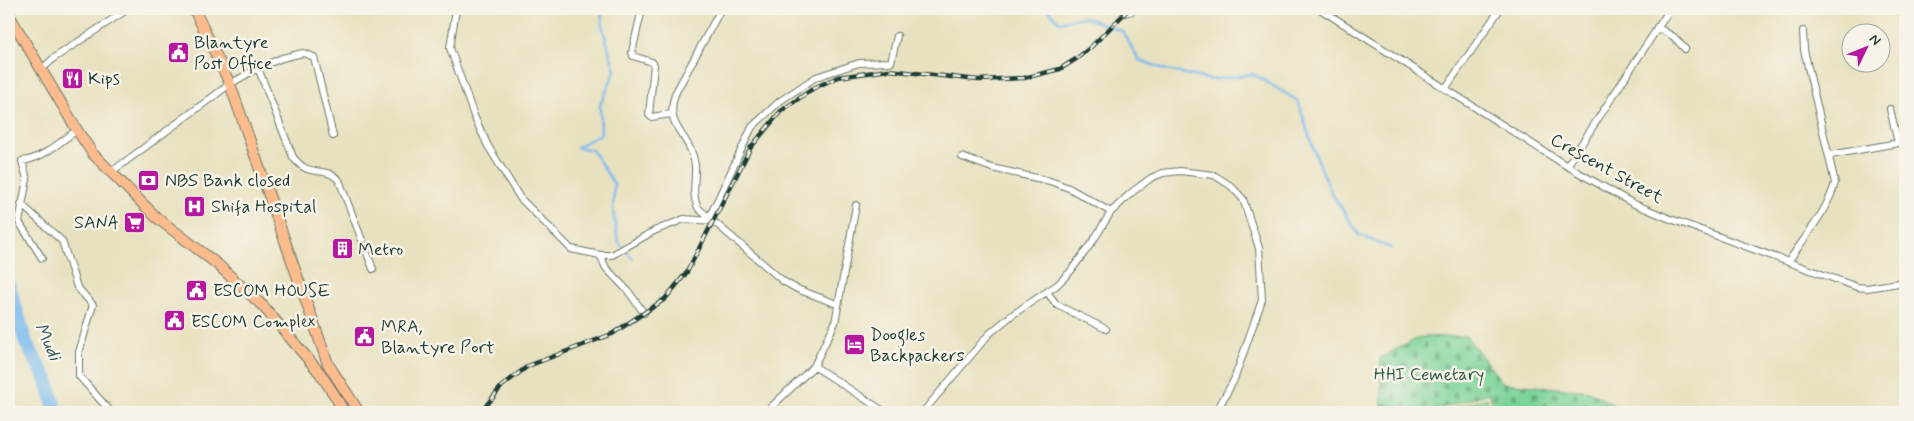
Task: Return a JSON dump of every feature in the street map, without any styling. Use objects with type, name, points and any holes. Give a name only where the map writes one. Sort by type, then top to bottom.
[{"type":"highway","points":[[194,9],[230,84],[328,364],[358,412]]},
{"type":"highway","points":[[9,15],[76,130],[93,154],[156,217],[217,264],[262,306],[320,373],[336,396],[344,412]]},
{"type":"street","points":[[41,70],[54,58],[128,9]]},
{"type":"street","points":[[456,9],[450,48],[474,116],[488,146],[520,198],[571,249],[600,255],[612,254],[654,231],[684,219],[711,219]]},
{"type":"street","points":[[642,9],[632,52],[633,56],[652,62],[654,66],[649,115],[651,117],[671,114]]},
{"type":"street","points":[[721,9],[671,104],[673,120],[692,152],[695,166],[695,203],[698,208],[783,281],[797,289],[837,304]]},
{"type":"street","points":[[1125,13],[1132,12],[1135,9]]},
{"type":"street","name":"Crescent Street","points":[[1320,9],[1567,166],[1632,203],[1857,287],[1874,287],[1905,282]]},
{"type":"street","points":[[1445,89],[1500,9]]},
{"type":"street","points":[[1567,166],[1670,9]]},
{"type":"street","points":[[1657,28],[1674,36],[1685,49]]},
{"type":"street","points":[[1788,262],[1832,194],[1835,183],[1804,50],[1803,31]]},
{"type":"street","points":[[711,219],[752,128],[780,101],[816,77],[859,63],[891,62],[897,36]]},
{"type":"street","points":[[110,173],[230,84],[258,68],[282,58],[303,53],[314,57],[333,136]]},
{"type":"street","points":[[258,68],[296,161],[306,170],[334,175],[340,180],[373,269]]},
{"type":"street","points":[[1830,155],[1898,143],[1890,109]]},
{"type":"street","points":[[42,258],[19,222],[27,179],[22,161],[31,160],[52,148],[76,130]]},
{"type":"street","points":[[962,157],[992,168],[1050,181],[1070,188],[1111,212]]},
{"type":"street","points":[[923,412],[989,334],[1012,315],[1047,292],[1070,272],[1111,212],[1131,193],[1151,178],[1163,173],[1180,171],[1214,175],[1231,186],[1243,198],[1259,248],[1262,300],[1234,380],[1216,412]]},
{"type":"street","points":[[21,204],[62,241],[77,287],[93,305],[79,352],[79,376],[111,412]]},
{"type":"street","points":[[766,412],[814,366],[834,322],[856,205]]},
{"type":"street","points":[[600,255],[606,268],[628,291],[644,313]]},
{"type":"street","points":[[1047,292],[1058,305],[1106,329]]},
{"type":"street","points":[[814,366],[885,412]]},
{"type":"green space","name":"HHI Cemetary","points":[[1466,336],[1503,383],[1589,391],[1626,412],[1493,412],[1490,393],[1429,412],[1382,412],[1380,358],[1420,337]]},
{"type":"green space","points":[[1487,398],[1489,412],[1442,412]]},
{"type":"waterway","points":[[601,9],[603,29],[615,71],[600,105],[601,134],[577,147],[592,150],[614,184],[613,211],[618,241],[633,259]]},
{"type":"waterway","points":[[1048,9],[1059,22],[1084,17],[1122,31],[1139,60],[1167,70],[1211,80],[1253,74],[1298,101],[1313,148],[1331,192],[1359,235],[1391,248]]},
{"type":"waterway","name":"Mudi","points":[[9,285],[26,343],[47,380],[56,412]]},
{"type":"railway","points":[[481,412],[502,386],[528,366],[612,334],[665,299],[687,272],[751,147],[781,111],[814,88],[838,77],[889,70],[978,80],[1024,78],[1060,69],[1091,47],[1129,9]]},
{"type":"place","name":"Blantyre Post Office","points":[[178,52]]},
{"type":"place","name":"Kips","points":[[72,78]]},
{"type":"place","name":"NBS Bank closed","points":[[149,180]]},
{"type":"place","name":"Shifa Hospital","points":[[195,206]]},
{"type":"place","name":"SANA","points":[[135,222]]},
{"type":"place","name":"Metro","points":[[342,249]]},
{"type":"place","name":"ESCOM HOUSE","points":[[197,290]]},
{"type":"place","name":"ESCOM Complex","points":[[175,321]]},
{"type":"place","name":"MRA, Blantyre Port","points":[[365,336]]},
{"type":"place","name":"Doogles Backpackers","points":[[854,344]]}]
